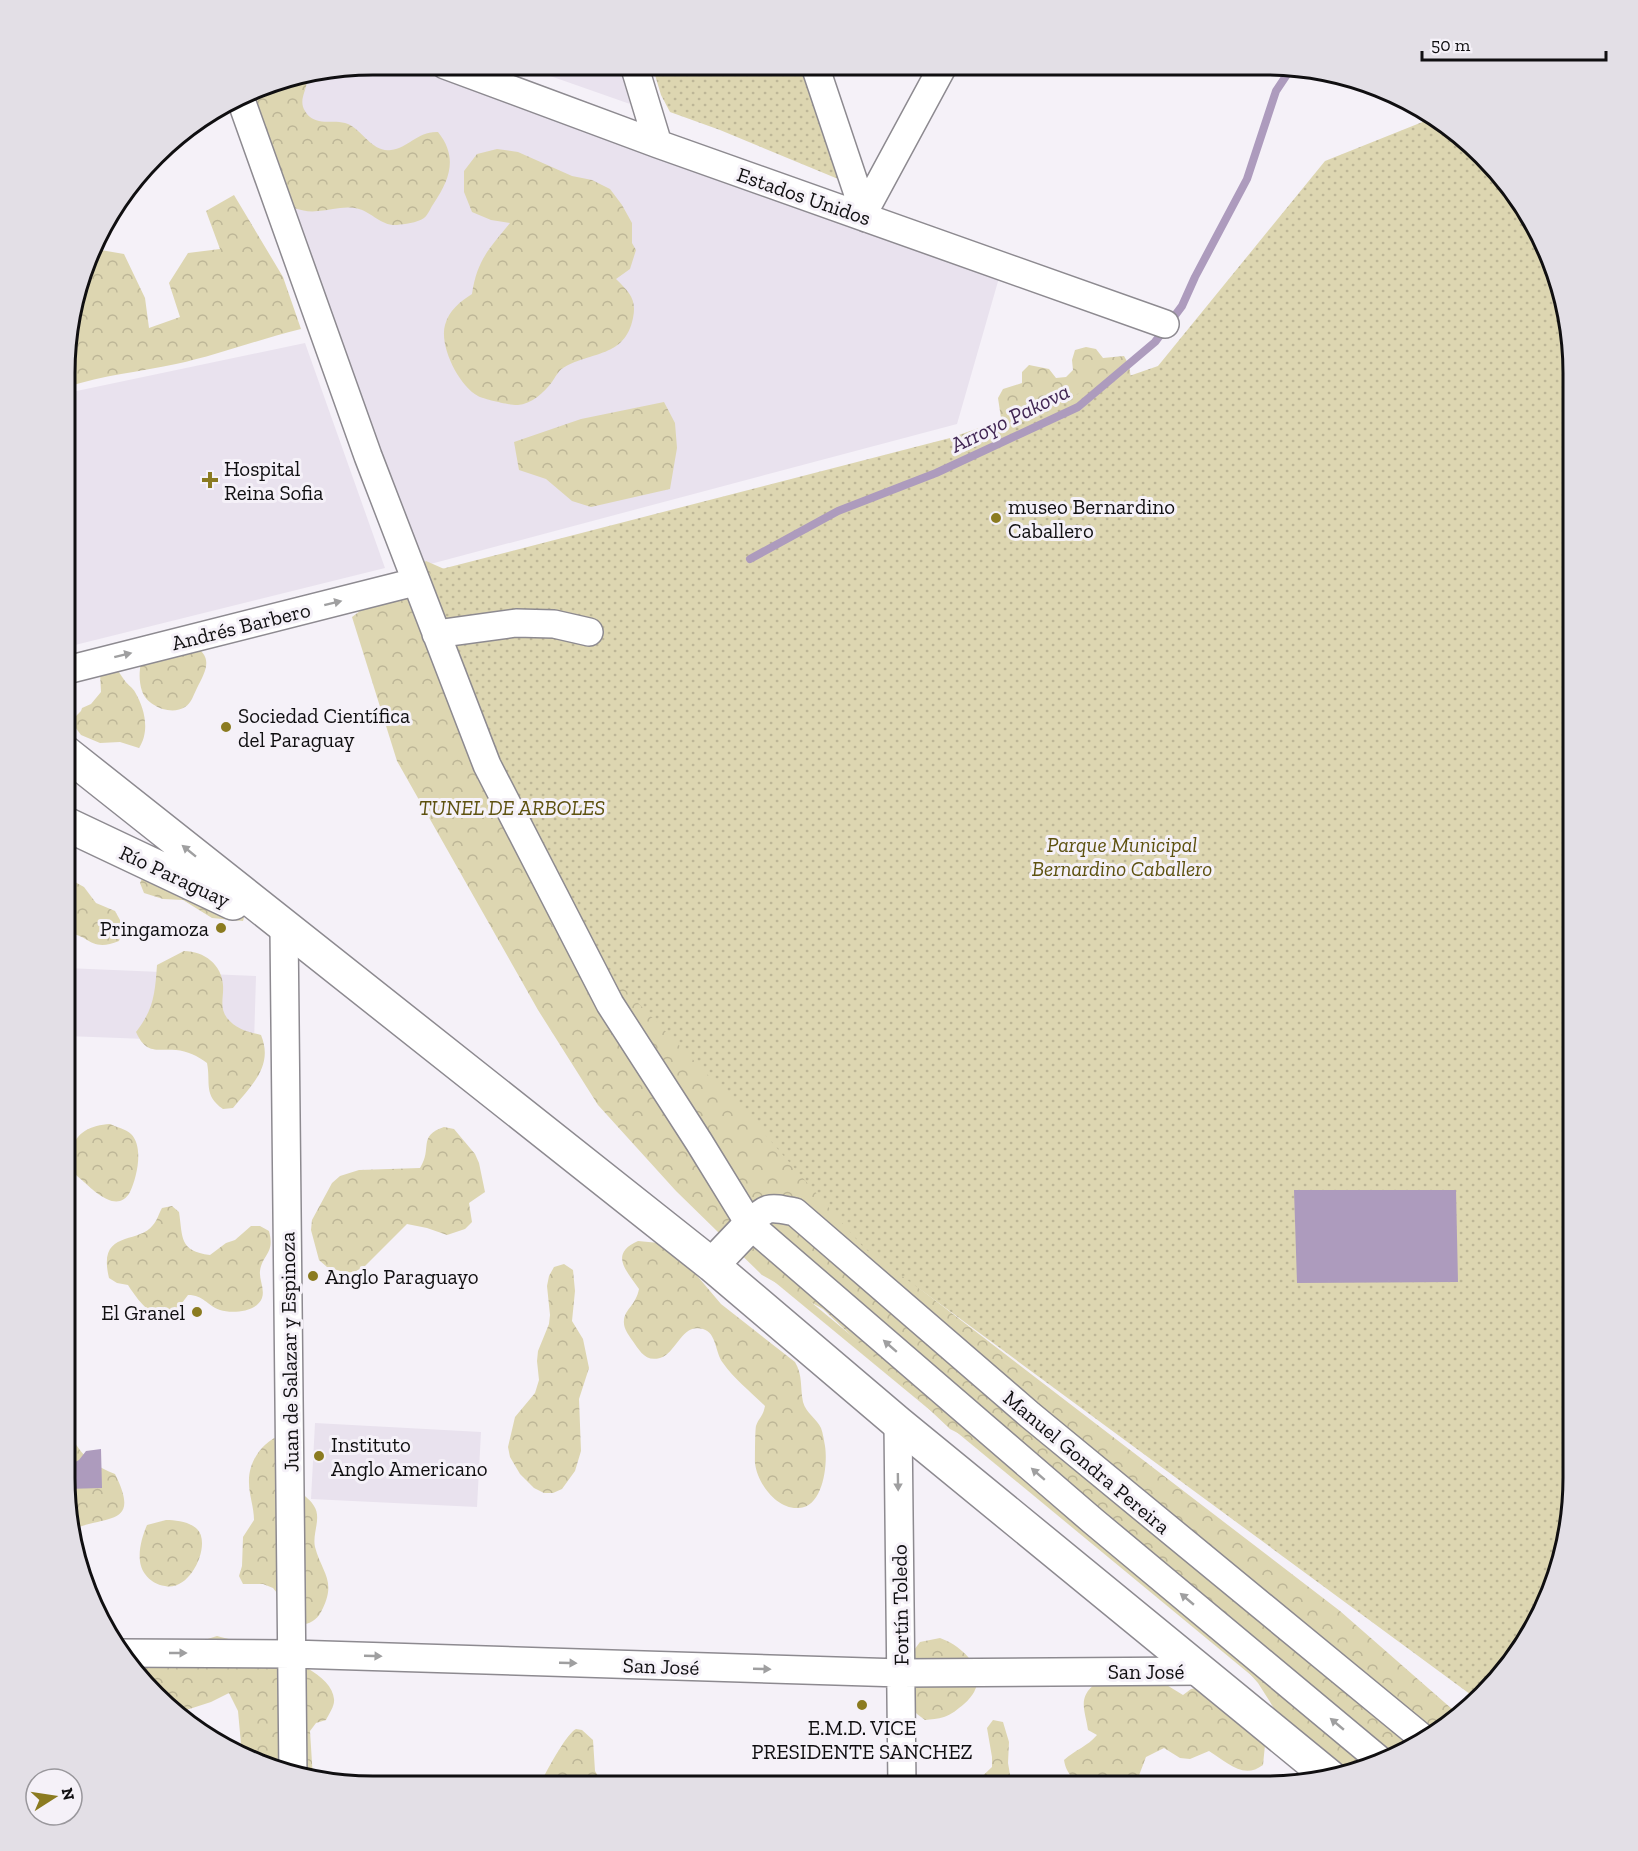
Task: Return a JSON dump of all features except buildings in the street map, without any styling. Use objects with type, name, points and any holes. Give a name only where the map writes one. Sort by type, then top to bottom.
[{"type":"highway","points":[[75,760],[712,1265],[898,1423],[1322,1770]]},
{"type":"highway","name":"Río Paraguay","points":[[75,828],[284,927]]},
{"type":"highway","points":[[712,1265],[750,1225]]},
{"type":"street","name":"Estados Unidos","points":[[472,75],[658,144],[865,215],[1165,324]]},
{"type":"street","points":[[637,75],[658,144]]},
{"type":"street","points":[[820,75],[865,215]]},
{"type":"street","points":[[865,215],[939,75]]},
{"type":"street","points":[[243,105],[415,582],[487,765],[610,1004],[750,1225],[1093,1521],[1374,1755]]},
{"type":"street","name":"Andrés Barbero","points":[[75,668],[415,582]]},
{"type":"street","points":[[435,634],[516,623],[554,624],[589,632]]},
{"type":"street","name":"Juan de Salazar y Espinoza","points":[[284,927],[293,1765]]},
{"type":"street","name":"Manuel Gondra Pereira","points":[[750,1225],[762,1210],[774,1207],[795,1212],[1030,1415],[1418,1734]]},
{"type":"street","name":"Fortín Toledo","points":[[898,1423],[902,1776]]},
{"type":"street","name":"San José","points":[[131,1653],[292,1654],[901,1673],[1202,1671]]},
{"type":"shaded area","points":[[373,75],[455,75],[1001,271],[957,424],[423,566],[253,101],[296,85],[334,78]]},
{"type":"shaded area","points":[[547,75],[622,75],[630,104]]},
{"type":"shaded area","name":"Hospital Reina Sofia","points":[[305,343],[385,568],[75,645],[75,391]]},
{"type":"shaded area","points":[[75,968],[256,976],[254,1043],[75,1036]]},
{"type":"shaded area","points":[[1294,1190],[1456,1190],[1458,1282],[1297,1283]]},
{"type":"shaded area","points":[[315,1423],[481,1432],[477,1507],[311,1499]]},
{"type":"shaded area","points":[[101,1449],[102,1488],[76,1489],[75,1462],[86,1451]]},
{"type":"green space","points":[[655,75],[813,75],[843,181],[720,130],[670,112],[661,95]]},
{"type":"green space","points":[[306,83],[302,102],[309,116],[319,121],[348,124],[379,148],[397,149],[425,134],[438,132],[448,150],[450,168],[448,177],[428,213],[418,221],[391,225],[354,208],[307,211],[279,201],[245,104],[296,85]]},
{"type":"green space","name":"Parque Municipal Bernardino Caballero","points":[[1425,121],[1447,136],[1476,162],[1502,191],[1523,224],[1540,259],[1553,296],[1562,353],[1562,1498],[1553,1555],[1532,1610],[1502,1660],[1470,1694],[864,1248],[762,1131],[611,975],[510,784],[451,633],[430,572],[950,438],[1158,366],[1325,161]]},
{"type":"green space","points":[[497,149],[518,152],[572,176],[592,180],[610,189],[632,223],[632,243],[636,250],[630,269],[616,279],[628,292],[634,306],[629,331],[623,340],[606,352],[563,368],[541,394],[528,403],[518,405],[486,399],[471,391],[452,365],[444,334],[449,315],[459,303],[472,294],[481,263],[510,223],[491,220],[472,212],[464,192],[464,171],[477,154]]},
{"type":"green space","points":[[234,195],[283,277],[301,329],[192,360],[75,385],[81,315],[91,277],[102,250],[124,254],[145,298],[149,328],[180,317],[169,283],[188,253],[220,249],[206,211]]},
{"type":"green space","points":[[1086,347],[1096,349],[1103,358],[1124,356],[1129,365],[1132,385],[994,426],[1001,418],[998,398],[1003,389],[1022,383],[1022,372],[1029,365],[1049,369],[1056,378],[1066,377],[1073,370],[1072,360],[1075,350]]},
{"type":"green space","points":[[664,402],[675,423],[677,448],[670,489],[591,507],[572,501],[546,479],[519,470],[514,442],[581,419]]},
{"type":"green space","name":"TUNEL DE ARBOLES","points":[[426,561],[501,594],[835,1167],[919,1288],[1340,1611],[1453,1710],[1414,1736],[1379,1753],[1342,1766],[1314,1771],[1258,1683],[1143,1553],[1067,1489],[950,1429],[823,1309],[762,1275],[676,1191],[598,1105],[538,1010],[397,761],[352,617]]},
{"type":"green space","points":[[193,645],[204,654],[206,664],[191,701],[179,710],[167,710],[154,705],[142,691],[141,663]]},
{"type":"green space","points":[[114,665],[134,691],[145,720],[144,734],[139,748],[120,742],[100,743],[81,735],[75,727],[75,717],[101,692],[100,673]]},
{"type":"green space","points":[[148,865],[249,900],[243,921],[212,918],[183,900],[163,899],[144,893],[140,883]]},
{"type":"green space","points":[[75,882],[84,887],[96,903],[115,911],[122,931],[119,941],[101,945],[75,935]]},
{"type":"green space","points":[[184,951],[205,956],[211,960],[222,978],[223,1010],[227,1018],[238,1027],[261,1035],[265,1056],[263,1066],[259,1075],[233,1108],[223,1109],[210,1094],[207,1063],[184,1051],[152,1049],[144,1044],[136,1032],[150,1008],[157,965]]},
{"type":"green space","points":[[110,1124],[124,1129],[131,1134],[137,1146],[138,1162],[133,1186],[125,1198],[119,1201],[107,1199],[94,1191],[75,1174],[75,1142],[85,1131]]},
{"type":"green space","points":[[444,1127],[454,1129],[475,1154],[479,1163],[485,1192],[469,1203],[472,1222],[465,1229],[447,1235],[407,1224],[365,1266],[356,1271],[347,1273],[327,1267],[319,1260],[311,1230],[312,1220],[332,1183],[340,1176],[359,1170],[420,1168],[424,1161],[428,1139],[431,1134]]},
{"type":"green space","points":[[172,1206],[179,1212],[184,1242],[200,1253],[210,1255],[226,1243],[235,1240],[251,1226],[260,1226],[269,1231],[271,1244],[261,1265],[260,1278],[263,1295],[259,1303],[244,1311],[225,1311],[215,1308],[201,1298],[188,1295],[175,1310],[161,1315],[142,1304],[128,1285],[117,1283],[109,1278],[107,1262],[109,1252],[114,1245],[146,1231],[154,1223],[162,1208]]},
{"type":"green space","points":[[638,1241],[659,1243],[688,1265],[721,1304],[795,1362],[800,1377],[803,1402],[821,1428],[826,1454],[819,1493],[807,1506],[799,1508],[783,1505],[764,1487],[755,1463],[755,1444],[756,1426],[765,1406],[727,1369],[708,1331],[696,1328],[689,1330],[671,1351],[655,1359],[643,1355],[626,1331],[625,1316],[636,1299],[639,1289],[625,1269],[622,1257],[629,1246]]},
{"type":"green space","points":[[752,1253],[1361,1760],[1356,1762],[747,1259]]},
{"type":"green space","points":[[564,1264],[573,1270],[575,1291],[572,1321],[583,1339],[589,1368],[579,1399],[581,1451],[575,1471],[562,1489],[553,1493],[544,1493],[534,1488],[520,1474],[510,1457],[508,1447],[515,1417],[535,1393],[539,1380],[538,1351],[549,1324],[550,1315],[547,1286],[549,1276],[554,1267]]},
{"type":"green space","points":[[281,1435],[298,1487],[316,1511],[315,1547],[328,1583],[327,1598],[321,1612],[315,1620],[303,1625],[273,1588],[263,1584],[243,1584],[239,1576],[242,1566],[243,1537],[254,1520],[249,1488],[251,1468],[262,1448]]},
{"type":"green space","points":[[75,1443],[89,1460],[115,1474],[124,1503],[122,1511],[116,1516],[80,1527],[78,1517]]},
{"type":"green space","points":[[166,1520],[191,1525],[201,1536],[202,1545],[196,1565],[183,1582],[174,1586],[156,1584],[151,1581],[140,1563],[141,1543],[147,1525]]},
{"type":"green space","points":[[217,1636],[266,1650],[303,1666],[319,1676],[330,1687],[334,1699],[326,1720],[316,1723],[310,1731],[312,1769],[277,1760],[241,1745],[238,1711],[229,1693],[186,1710],[137,1661]]},
{"type":"green space","points":[[940,1638],[960,1649],[968,1657],[974,1665],[977,1685],[973,1694],[954,1712],[942,1718],[925,1720],[897,1692],[914,1650],[920,1642]]},
{"type":"green space","points":[[1096,1683],[1165,1684],[1183,1695],[1191,1689],[1201,1687],[1265,1745],[1263,1765],[1249,1771],[1242,1770],[1209,1751],[1190,1759],[1180,1758],[1164,1748],[1146,1757],[1139,1776],[1071,1776],[1064,1760],[1097,1735],[1088,1730],[1084,1710],[1084,1699]]},
{"type":"green space","points":[[993,1720],[1003,1722],[1009,1742],[1010,1776],[983,1776],[992,1767],[987,1728]]},
{"type":"green space","points":[[576,1729],[582,1730],[593,1740],[595,1771],[598,1776],[544,1776],[561,1746]]},
{"type":"waterway","name":"Arroyo Pakova","points":[[750,559],[838,511],[936,473],[1078,407],[1155,342],[1182,306],[1247,179],[1276,91],[1286,76]]},
{"type":"place","name":"Hospital Reina Sofia","points":[[210,480]]},
{"type":"place","name":"museo Bernardino Caballero","points":[[996,518]]},
{"type":"place","name":"Sociedad Científica del Paraguay","points":[[226,727]]},
{"type":"place","name":"Pringamoza","points":[[221,928]]},
{"type":"place","name":"Anglo Paraguayo","points":[[313,1276]]},
{"type":"place","name":"El Granel","points":[[197,1312]]},
{"type":"place","name":"Instituto Anglo Americano","points":[[319,1456]]},
{"type":"place","name":"E.M.D. VICE PRESIDENTE SANCHEZ","points":[[862,1705]]}]
